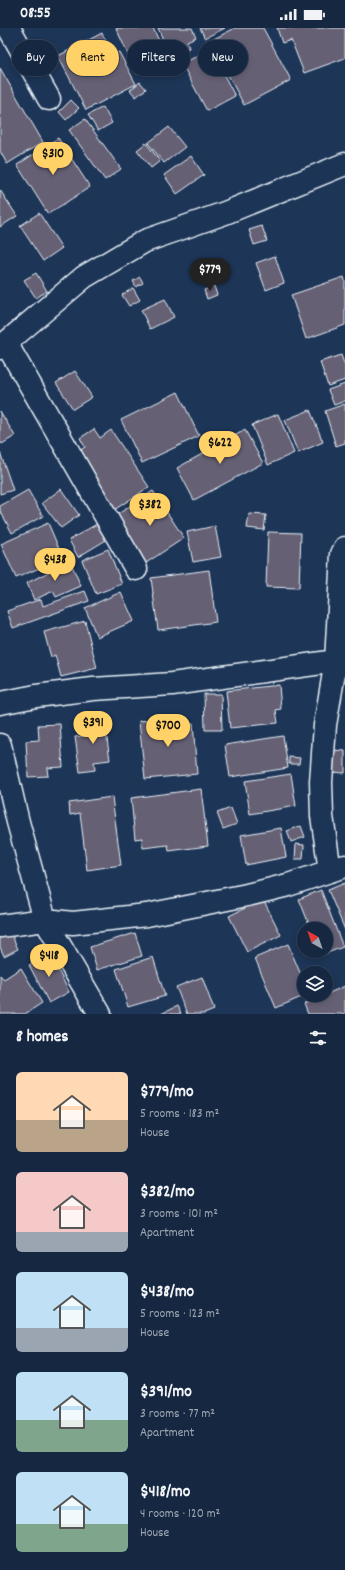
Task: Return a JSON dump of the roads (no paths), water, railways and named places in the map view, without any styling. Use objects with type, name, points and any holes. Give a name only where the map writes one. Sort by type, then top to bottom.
[{"type":"street","points":[[9,28],[49,99]]},
{"type":"street","points":[[136,569],[3,346],[84,277],[145,241],[225,213],[345,164]]},
{"type":"street","points":[[0,926],[45,920],[73,923],[147,915],[247,895],[288,885],[337,868],[322,816],[321,782],[324,725],[336,661],[342,554],[345,548]]},
{"type":"street","points":[[0,703],[36,696],[94,689],[172,684],[336,661]]},
{"type":"street","points":[[0,745],[18,822],[45,920],[100,1014]]}]
